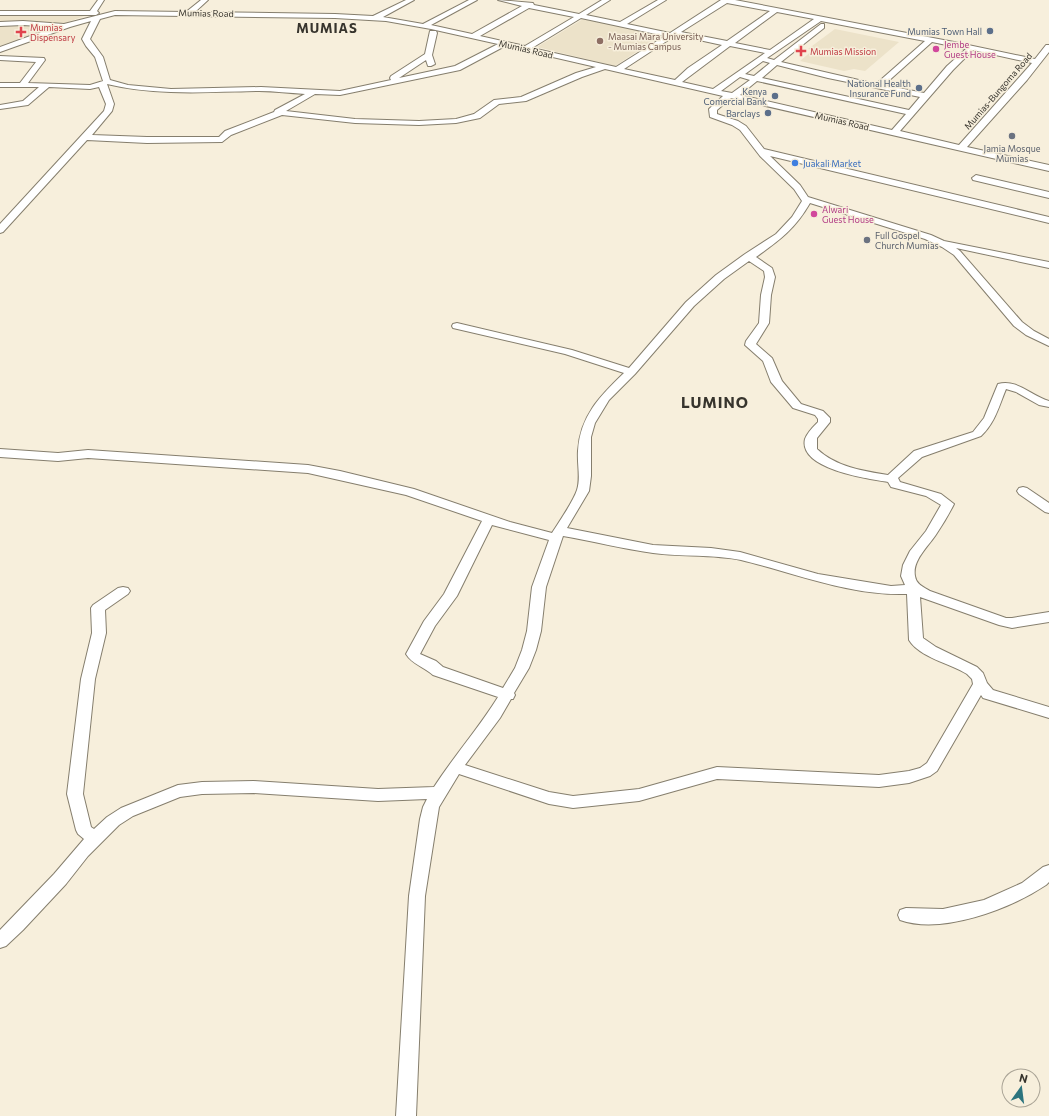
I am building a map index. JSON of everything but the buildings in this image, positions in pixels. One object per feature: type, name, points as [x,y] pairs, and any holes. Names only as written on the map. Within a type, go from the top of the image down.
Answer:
[{"type":"street","points":[[0,230],[86,137],[102,119],[109,108],[110,104],[98,55],[89,47],[86,39],[101,0]]},
{"type":"street","points":[[188,13],[205,0]]},
{"type":"street","points":[[375,18],[411,0]]},
{"type":"street","points":[[429,29],[474,0]]},
{"type":"street","points":[[500,0],[772,52]]},
{"type":"street","points":[[474,37],[539,0]]},
{"type":"street","points":[[525,49],[608,0]]},
{"type":"street","points":[[622,24],[663,0]]},
{"type":"street","points":[[617,70],[725,0],[766,8],[775,6],[829,20],[1038,62]]},
{"type":"street","points":[[676,83],[775,6]]},
{"type":"street","points":[[0,13],[94,15]]},
{"type":"street","name":"Mumias Road","points":[[0,50],[94,15],[113,13],[188,13],[375,18],[400,21],[429,29],[474,37],[1049,168]]},
{"type":"street","points":[[715,91],[820,18]]},
{"type":"street","points":[[829,20],[776,63],[713,109],[712,114],[741,126],[761,151],[807,199],[940,242],[1049,265]]},
{"type":"street","points":[[0,24],[22,23],[67,25]]},
{"type":"street","points":[[429,29],[495,48]]},
{"type":"street","points":[[428,74],[432,69],[428,55],[429,29]]},
{"type":"street","points":[[878,86],[930,40]]},
{"type":"street","points":[[0,85],[90,87],[104,83],[171,92],[262,89],[340,93],[456,68],[504,44]]},
{"type":"street","name":"Mumias-Bungoma Road","points":[[961,148],[1038,62],[1049,46]]},
{"type":"street","points":[[894,133],[950,68],[971,48]]},
{"type":"street","points":[[388,83],[428,55]]},
{"type":"street","points":[[0,58],[41,60],[22,85]]},
{"type":"street","points":[[762,59],[925,96]]},
{"type":"street","points":[[86,137],[147,140],[214,140],[222,139],[228,133],[280,113],[355,120],[418,123],[456,121],[477,116],[497,102],[523,99],[579,75],[604,67]]},
{"type":"street","points":[[739,75],[912,113]]},
{"type":"street","points":[[0,107],[25,103],[47,85]]},
{"type":"street","points":[[280,113],[278,112],[281,109],[313,92]]},
{"type":"street","points":[[761,151],[1049,220]]},
{"type":"street","points":[[976,178],[1049,195]]},
{"type":"street","points":[[406,1116],[417,896],[428,819],[431,808],[455,767],[508,695],[522,668],[534,631],[539,587],[558,535],[583,491],[585,476],[584,446],[590,424],[605,398],[631,372],[690,304],[720,277],[748,256],[779,236],[796,219],[806,204],[807,199]]},
{"type":"street","points":[[940,242],[957,253],[1018,324],[1030,333],[1049,343]]},
{"type":"street","points":[[455,767],[549,798],[573,802],[639,795],[661,790],[718,772],[879,781],[908,777],[925,772],[932,767],[980,684],[980,678],[975,673],[958,662],[928,651],[917,642],[915,632],[913,588],[908,576],[912,557],[936,526],[948,504],[930,494],[906,489],[895,484],[892,479],[857,473],[833,465],[820,458],[811,450],[810,438],[824,422],[824,418],[819,413],[797,406],[777,382],[768,360],[750,345],[750,341],[764,323],[766,295],[770,277],[769,270],[766,267],[748,256]]},
{"type":"street","points":[[457,326],[562,350],[598,360],[631,372]]},
{"type":"street","points":[[892,479],[898,470],[918,454],[977,434],[982,430],[989,420],[1002,386],[1007,385],[1015,388],[1038,402],[1049,404]]},
{"type":"street","points":[[0,453],[58,457],[88,454],[308,469],[369,481],[410,492],[489,519],[558,535],[653,549],[711,552],[740,556],[818,578],[891,590],[913,588],[925,594],[1004,622],[1012,623],[1049,617]]},
{"type":"street","points":[[1023,491],[1049,509]]},
{"type":"street","points":[[489,519],[450,596],[429,624],[413,654],[416,658],[432,665],[438,671],[508,695]]},
{"type":"street","points":[[94,838],[84,830],[75,794],[88,679],[99,633],[98,608],[123,591]]},
{"type":"street","points":[[980,684],[988,694],[1049,713]]},
{"type":"street","points":[[0,941],[60,879],[94,838],[114,821],[127,812],[178,791],[202,788],[254,787],[378,795],[439,793]]},
{"type":"street","points":[[906,915],[944,916],[970,911],[1000,902],[1026,890],[1049,872]]},
{"type":"shaded area","name":"Mumias Dispensary","points":[[87,15],[0,47],[0,16]]},
{"type":"shaded area","name":"Maasai Mara University - Mumias Campus","points":[[583,19],[662,35],[615,66],[537,47]]},
{"type":"shaded area","points":[[835,29],[899,42],[865,71],[854,69],[844,71],[800,61],[813,50],[808,49]]},
{"type":"place","name":"Mumias Town Hall","points":[[990,31]]},
{"type":"place","name":"Mumias Dispensary","points":[[21,32]]},
{"type":"place","name":"Maasai Mara University - Mumias Campus","points":[[600,41]]},
{"type":"place","name":"Jembe Guest House","points":[[936,49]]},
{"type":"place","name":"Mumias Mission","points":[[801,51]]},
{"type":"place","name":"National Health Insurance Fund","points":[[919,88]]},
{"type":"place","name":"Kenya Comercial Bank","points":[[775,96]]},
{"type":"place","name":"Barclays","points":[[768,113]]},
{"type":"place","name":"Jamia Mosque Mumias","points":[[1012,136]]},
{"type":"place","name":"Juakali Market","points":[[795,163]]},
{"type":"place","name":"Alwari Guest House","points":[[814,214]]},
{"type":"place","name":"Full Gospel Church Mumias","points":[[867,240]]},
{"type":"district","name":"MUMIAS","points":[[327,28]]},
{"type":"district","name":"LUMINO","points":[[715,402]]}]
